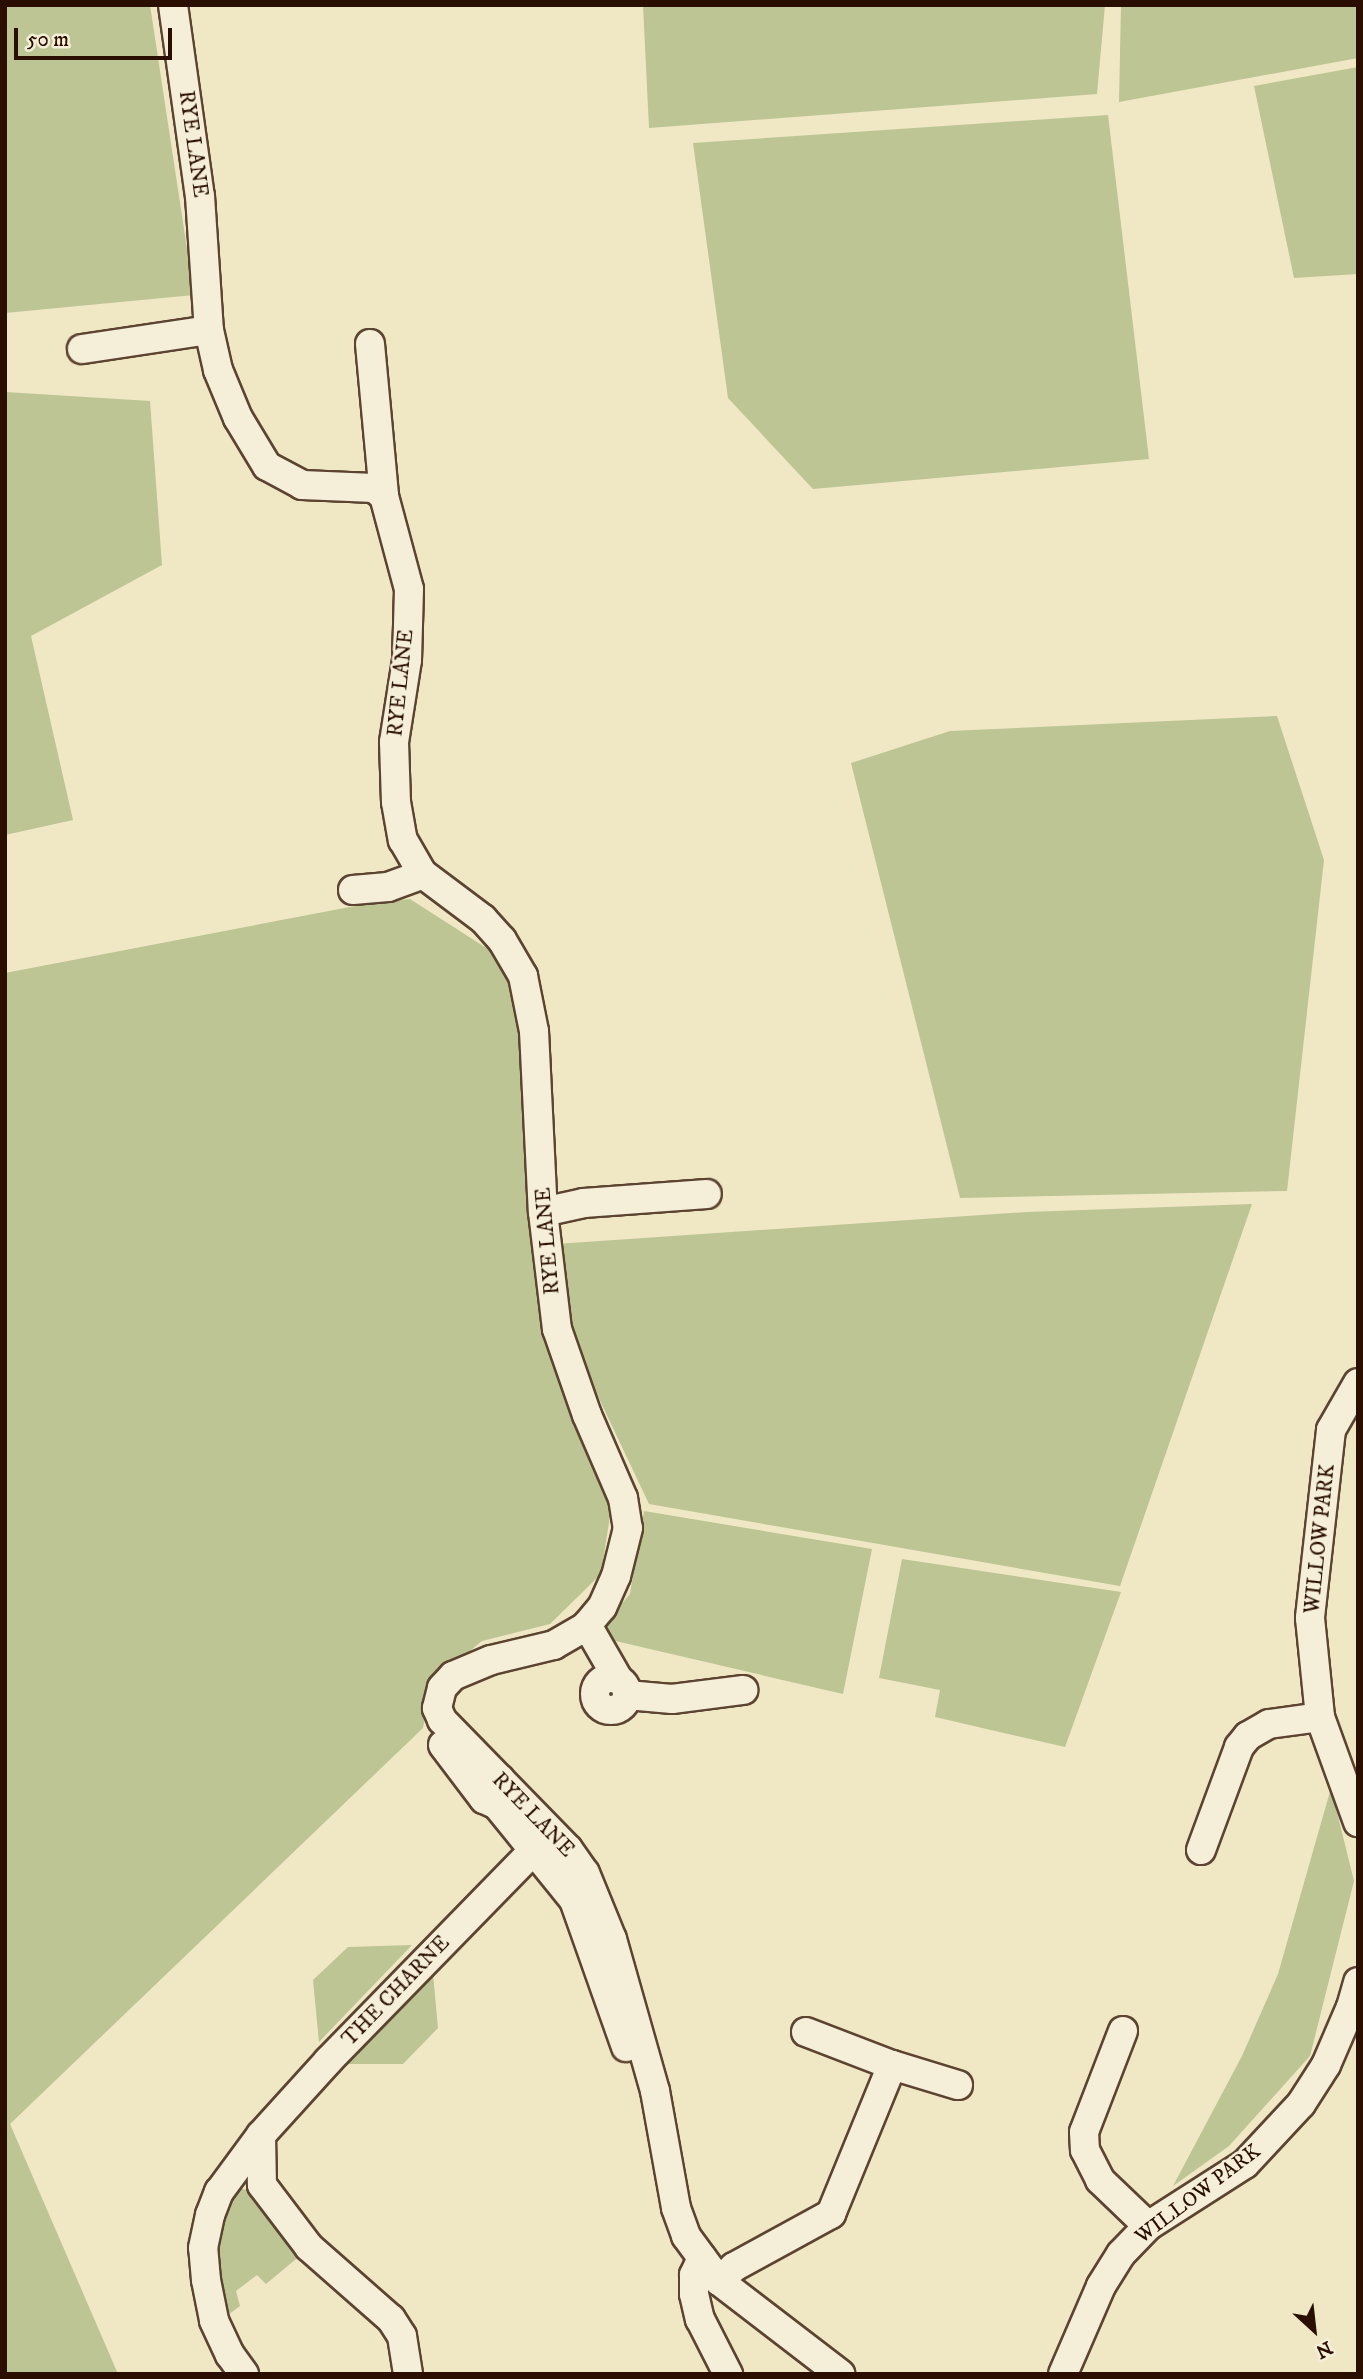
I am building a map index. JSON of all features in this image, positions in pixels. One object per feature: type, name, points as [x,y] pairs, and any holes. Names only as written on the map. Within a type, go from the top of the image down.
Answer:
[{"type":"street","name":"RYE LANE","points":[[173,5],[200,196],[209,330],[218,370],[238,418],[267,466],[302,485],[374,488],[384,496],[409,589],[407,660],[394,742],[396,802],[403,839],[423,874],[482,919],[502,940],[523,975],[534,1031],[543,1212],[557,1329],[587,1415],[623,1498],[628,1528],[616,1576],[602,1607],[587,1625],[554,1645],[478,1664],[453,1676],[442,1688],[437,1708],[442,1720],[498,1792],[568,1849],[585,1873],[612,1939],[648,2063],[676,2208],[685,2236],[719,2281],[841,2374]]},
{"type":"street","points":[[82,349],[209,330]]},
{"type":"street","points":[[370,344],[384,496]]},
{"type":"street","points":[[353,890],[388,887],[423,874]]},
{"type":"street","points":[[543,1212],[584,1203],[707,1194]]},
{"type":"street","name":"WILLOW PARK","points":[[1358,1383],[1331,1430],[1310,1618],[1320,1717],[1358,1822]]},
{"type":"street","points":[[587,1625],[622,1687],[672,1699],[744,1690]]},
{"type":"street","points":[[1201,1850],[1239,1747],[1248,1736],[1269,1724],[1320,1717]]},
{"type":"street","points":[[443,1745],[484,1799],[498,1792],[534,1850],[574,1900],[628,2053],[648,2063]]},
{"type":"street","name":"THE CHARNE","points":[[244,2374],[230,2355],[214,2320],[203,2248],[210,2215],[219,2192],[261,2136],[328,2061],[534,1850]]},
{"type":"street","name":"WILLOW PARK","points":[[1063,2374],[1101,2286],[1121,2254],[1148,2226],[1245,2164],[1294,2112],[1326,2065],[1351,2007],[1358,1982]]},
{"type":"street","points":[[1123,2031],[1084,2132],[1086,2150],[1100,2180],[1148,2226]]},
{"type":"street","points":[[806,2032],[891,2066],[958,2085]]},
{"type":"street","points":[[719,2281],[734,2267],[831,2214],[891,2066]]},
{"type":"street","points":[[261,2136],[262,2185],[309,2247],[391,2319],[402,2336],[408,2374]]},
{"type":"street","points":[[702,2258],[694,2274],[694,2294],[701,2319],[728,2374]]},
{"type":"green space","points":[[5,5],[150,5],[194,295],[5,313]]},
{"type":"green space","points":[[643,5],[1105,5],[1097,94],[649,128]]},
{"type":"green space","points":[[1121,5],[1358,5],[1358,58],[1119,102]]},
{"type":"green space","points":[[1358,67],[1358,274],[1294,278],[1254,86]]},
{"type":"green space","points":[[1108,115],[1149,459],[813,489],[728,398],[693,143]]},
{"type":"green space","points":[[5,392],[150,401],[162,565],[31,636],[73,820],[5,835]]},
{"type":"green space","points":[[1277,716],[1324,860],[1287,1191],[960,1198],[851,763],[950,731]]},
{"type":"green space","points":[[410,899],[505,960],[525,1057],[543,1337],[612,1503],[601,1574],[550,1624],[482,1641],[431,1683],[423,1728],[10,2124],[118,2374],[5,2374],[5,973],[376,902]]},
{"type":"green space","points":[[1252,1204],[1120,1586],[649,1504],[567,1331],[556,1244],[1027,1212]]},
{"type":"green space","points":[[644,1511],[872,1549],[843,1694],[594,1636],[630,1594]]},
{"type":"green space","points":[[902,1559],[1121,1592],[1065,1747],[935,1717],[940,1690],[879,1678]]},
{"type":"green space","points":[[1331,1788],[1354,1881],[1310,2056],[1229,2146],[1173,2186],[1242,2056],[1278,1974]]},
{"type":"green space","points":[[412,1945],[319,2042],[313,1980],[348,1947]]},
{"type":"green space","points":[[433,1974],[438,2028],[403,2064],[344,2064]]},
{"type":"green space","points":[[242,2189],[252,2190],[302,2254],[266,2284],[257,2275],[236,2291],[240,2306],[224,2318],[216,2246],[219,2224],[234,2193]]}]
